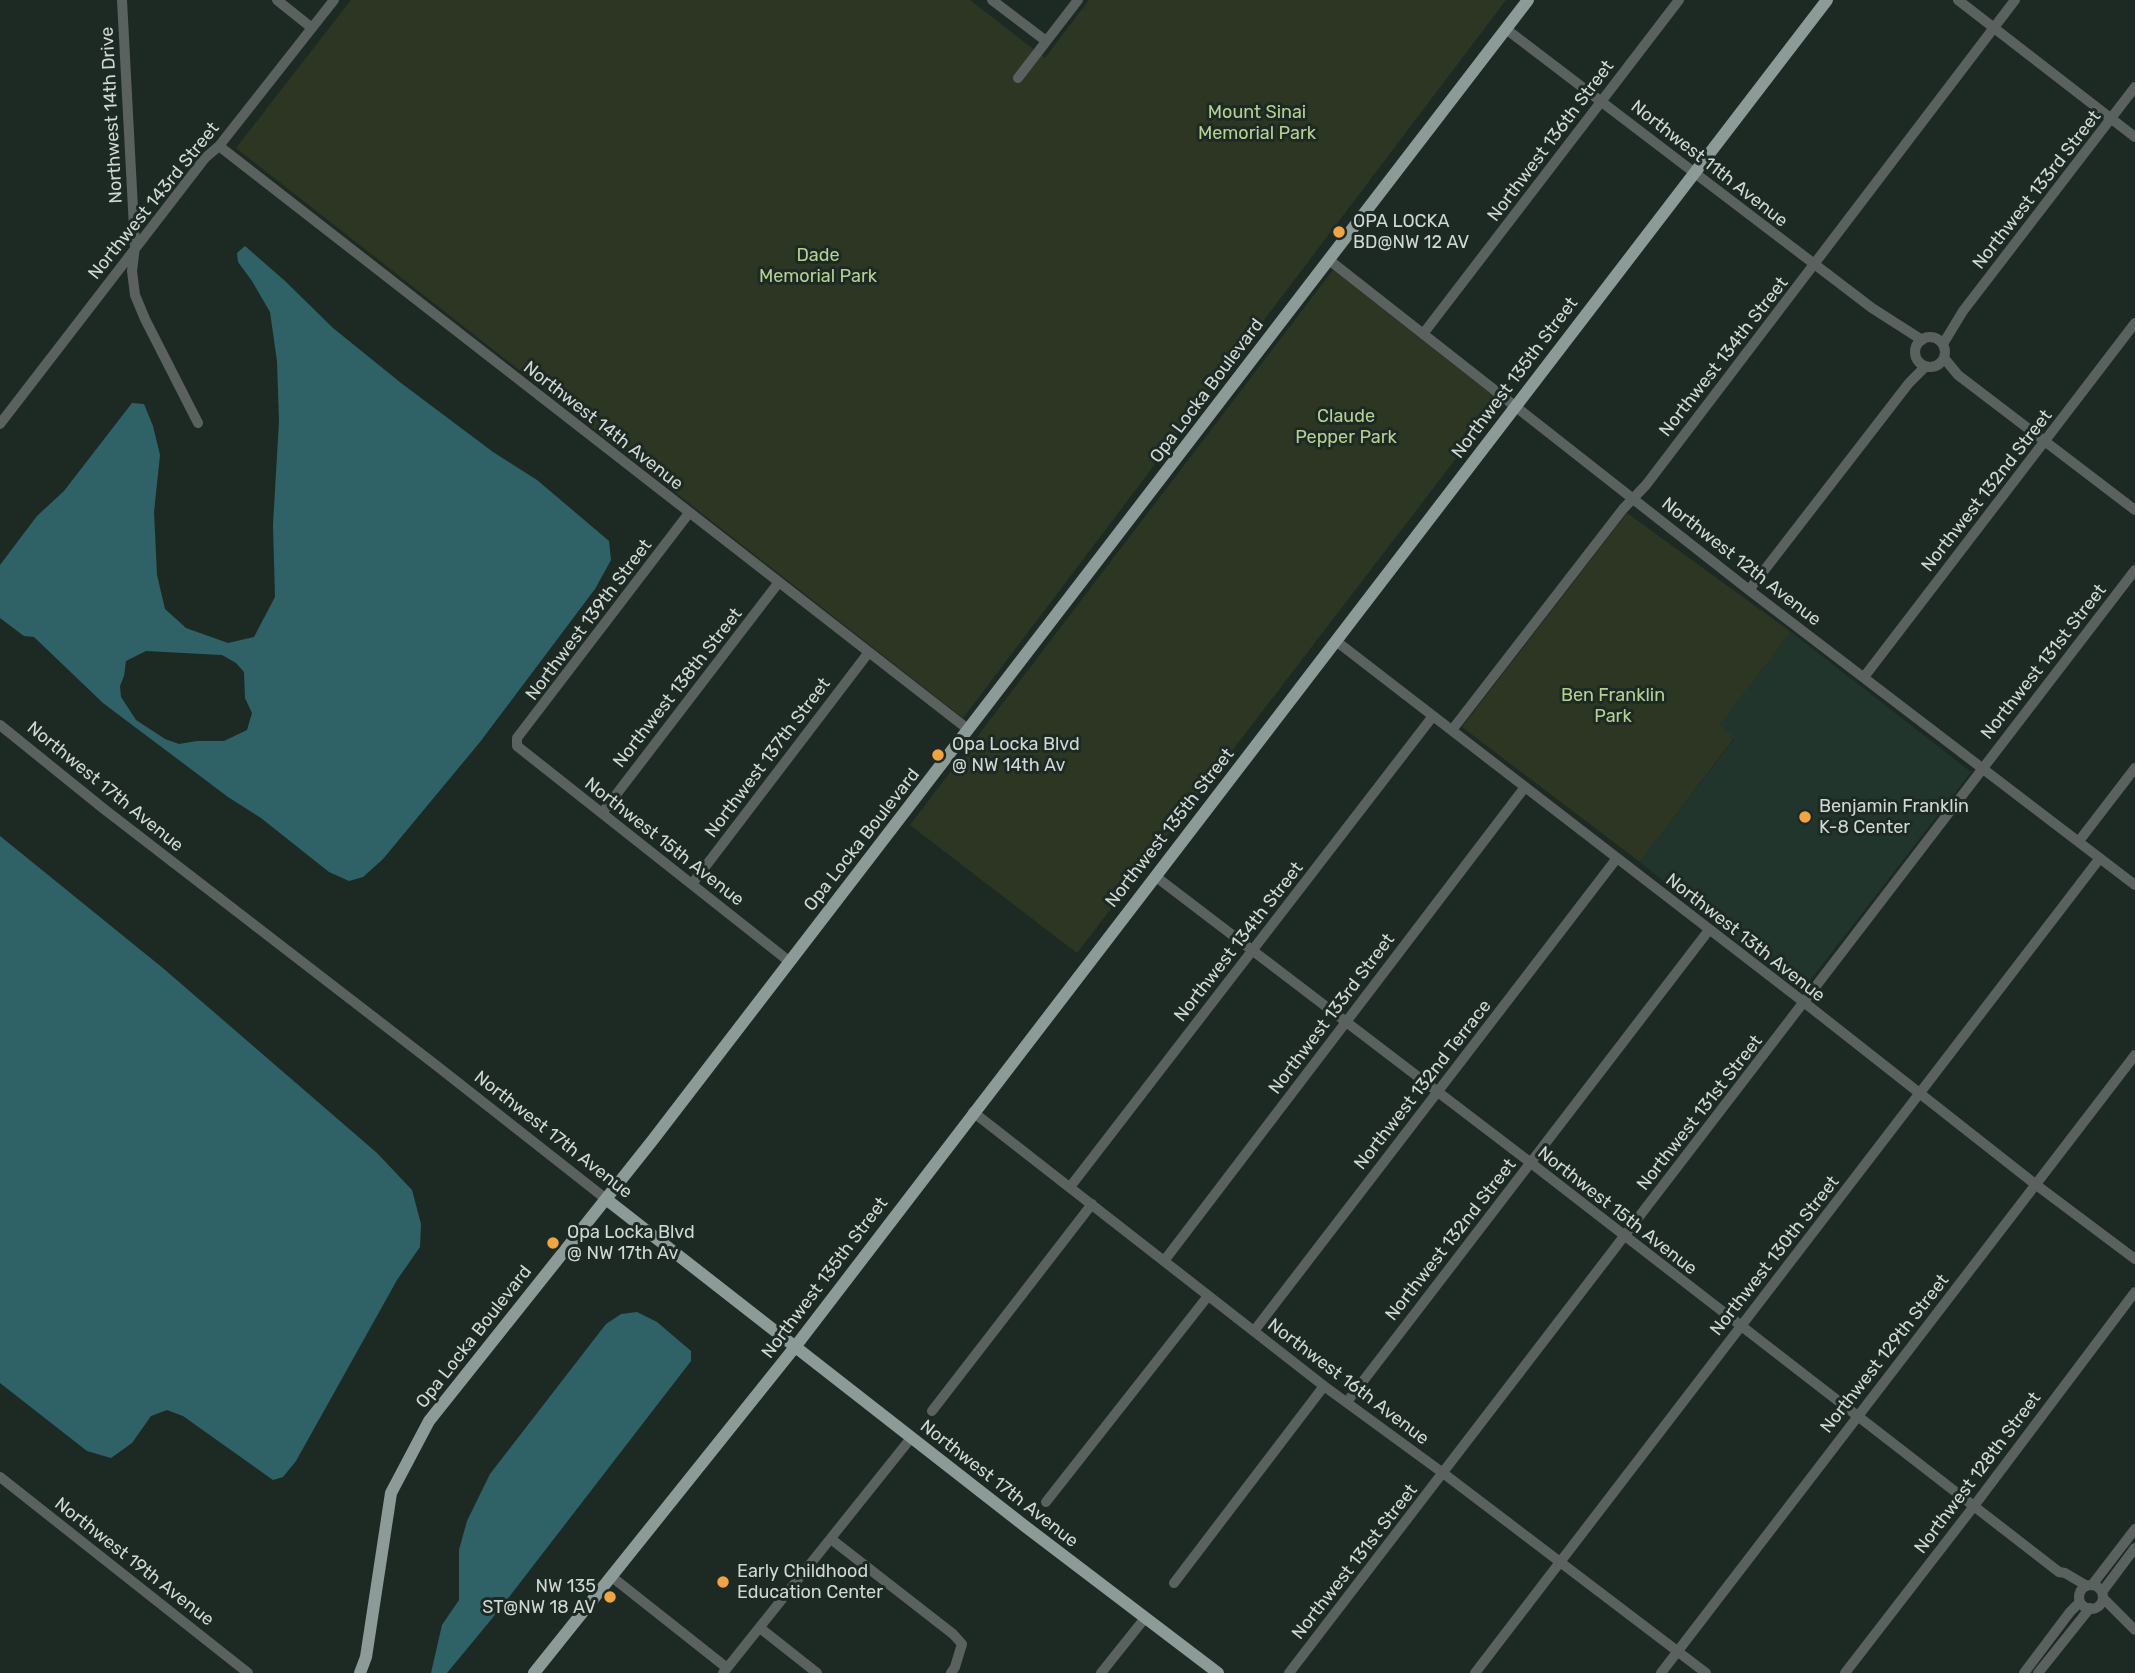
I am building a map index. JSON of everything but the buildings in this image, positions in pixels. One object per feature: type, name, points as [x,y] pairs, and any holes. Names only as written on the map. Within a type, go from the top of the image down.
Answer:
[{"type":"main road","name":"Opa Locka Boulevard","points":[[360,1673],[366,1657],[391,1493],[429,1421],[790,962],[1528,0]]},
{"type":"main road","name":"Northwest 135th Street","points":[[534,1673],[795,1347],[1827,0]]},
{"type":"main road","name":"Northwest 17th Avenue","points":[[606,1199],[911,1438],[1218,1673]]},
{"type":"street","name":"Northwest 14th Drive","points":[[122,0],[135,247],[132,271],[135,295],[198,423]]},
{"type":"street","points":[[277,0],[313,28]]},
{"type":"street","name":"Northwest 143rd Street","points":[[0,424],[205,158],[219,146],[334,0]]},
{"type":"street","points":[[992,0],[1046,41]]},
{"type":"street","points":[[1018,78],[1078,0]]},
{"type":"street","name":"Northwest 136th Street","points":[[1423,334],[1679,0]]},
{"type":"street","points":[[1958,0],[2135,137]]},
{"type":"street","name":"Northwest 134th Street","points":[[1452,730],[1633,498],[1646,485],[2015,0]]},
{"type":"street","name":"Northwest 11th Avenue","points":[[1506,29],[1919,344]]},
{"type":"street","name":"Northwest 133rd Street","points":[[1940,341],[1953,318],[1963,311],[2135,87]]},
{"type":"street","name":"Northwest 14th Avenue","points":[[219,146],[969,730]]},
{"type":"street","name":"Northwest 12th Avenue","points":[[1329,260],[1749,590],[2135,885]]},
{"type":"street","name":"Northwest 132nd Street","points":[[1864,677],[2135,323]]},
{"type":"street","points":[[1921,364],[1916,358],[1919,344],[1929,337],[1940,341],[1945,349],[1941,362]]},
{"type":"street","points":[[1749,590],[1921,364],[1941,362],[2135,510]]},
{"type":"street","name":"Northwest 139th Street","points":[[517,746],[517,738],[689,513]]},
{"type":"street","name":"Northwest 131st Street","points":[[1289,1673],[2135,570]]},
{"type":"street","name":"Northwest 138th Street","points":[[602,813],[779,582]]},
{"type":"street","name":"Northwest 13th Avenue","points":[[1335,641],[2135,1259]]},
{"type":"street","name":"Northwest 137th Street","points":[[692,884],[869,652]]},
{"type":"street","name":"Northwest 134th Street","points":[[1070,1187],[1433,716]]},
{"type":"street","name":"Northwest 17th Avenue","points":[[0,725],[279,946],[606,1199]]},
{"type":"street","name":"Northwest 15th Avenue","points":[[517,746],[790,962]]},
{"type":"street","points":[[2079,842],[2135,768]]},
{"type":"street","name":"Northwest 133rd Street","points":[[1164,1261],[1525,787]]},
{"type":"street","name":"Northwest 132nd Terrace","points":[[1254,1331],[1617,858]]},
{"type":"street","name":"Northwest 130th Street","points":[[1475,1673],[2100,858]]},
{"type":"street","name":"Northwest 15th Avenue","points":[[1155,876],[2059,1572],[2089,1586]]},
{"type":"street","name":"Northwest 132nd Street","points":[[1347,1402],[1709,930]]},
{"type":"street","name":"Northwest 129th Street","points":[[1661,1673],[2135,1055]]},
{"type":"street","name":"Northwest 16th Avenue","points":[[974,1112],[1324,1386],[1561,1561],[1706,1673]]},
{"type":"street","points":[[932,1411],[1092,1204]]},
{"type":"street","name":"Northwest 128th Street","points":[[1845,1673],[2135,1292]]},
{"type":"street","points":[[1046,1502],[1208,1296]]},
{"type":"street","points":[[1174,1583],[1324,1386]]},
{"type":"street","points":[[612,1577],[725,1671],[911,1438]]},
{"type":"street","name":"Northwest 19th Avenue","points":[[0,1476],[248,1673]]},
{"type":"street","points":[[2024,1673],[2080,1599],[2083,1589],[2089,1586],[2135,1529]]},
{"type":"street","points":[[831,1539],[953,1634],[962,1644],[951,1673]]},
{"type":"street","points":[[2038,1673],[2093,1608],[2100,1604],[2102,1595],[2135,1548]]},
{"type":"street","name":"Northwest 15th Avenue","points":[[2059,1572],[2061,1578],[2080,1599]]},
{"type":"street","points":[[2089,1586],[2099,1588],[2102,1595],[2131,1627]]},
{"type":"street","points":[[2080,1599],[2131,1627]]},
{"type":"street","points":[[1101,1673],[1145,1618]]},
{"type":"street","points":[[760,1628],[817,1673]]},
{"type":"shaded area","name":"Benjamin Franklin K-8 Center","points":[[1791,632],[1971,772],[1801,992],[1640,862],[1735,738],[1718,726]]},
{"type":"green space","name":"Dade Memorial Park","points":[[351,0],[970,0],[1045,58],[1089,0],[1506,0],[963,718],[236,148]]},
{"type":"green space","name":"Claude Pepper Park","points":[[1333,270],[1500,401],[1077,953],[910,825]]},
{"type":"green space","name":"Ben Franklin Park","points":[[1627,513],[1791,632],[1719,725],[1735,737],[1640,862],[1462,727]]},
{"type":"water","points":[[245,246],[333,328],[493,452],[537,480],[609,541],[611,560],[595,589],[480,742],[383,859],[363,877],[349,881],[329,872],[261,818],[228,797],[103,703],[34,637],[24,636],[0,618],[0,565],[37,516],[64,491],[132,403],[144,404],[160,455],[154,512],[157,575],[165,609],[186,628],[228,643],[254,637],[275,597],[273,525],[279,421],[277,361],[270,312],[238,262],[237,253]],"holes":[[[146,651],[222,655],[236,663],[244,672],[245,698],[252,713],[247,730],[224,741],[179,744],[165,739],[136,720],[121,697],[120,686],[126,661]]]},
{"type":"water","points":[[0,836],[164,969],[377,1153],[412,1190],[421,1224],[420,1247],[397,1280],[296,1461],[283,1477],[273,1480],[183,1416],[167,1410],[151,1416],[132,1443],[111,1458],[87,1451],[0,1383]]},
{"type":"water","points":[[637,1312],[657,1322],[691,1351],[691,1361],[499,1610],[447,1673],[431,1673],[442,1625],[459,1600],[459,1550],[467,1521],[490,1474],[606,1324],[621,1314]]},
{"type":"place","name":"OPA LOCKA BD@NW 12 AV","points":[[1339,232]]},
{"type":"place","name":"Opa Locka Blvd @ NW 14th Av","points":[[938,755]]},
{"type":"place","name":"Benjamin Franklin K-8 Center","points":[[1805,817]]},
{"type":"place","name":"Opa Locka Blvd @ NW 17th Av","points":[[553,1243]]},
{"type":"place","name":"Early Childhood Education Center","points":[[723,1582]]},
{"type":"place","name":"NW 135 ST@NW 18 AV","points":[[610,1597]]},
{"type":"park label","name":"Mount Sinai Memorial Park","points":[[1257,123]]}]
